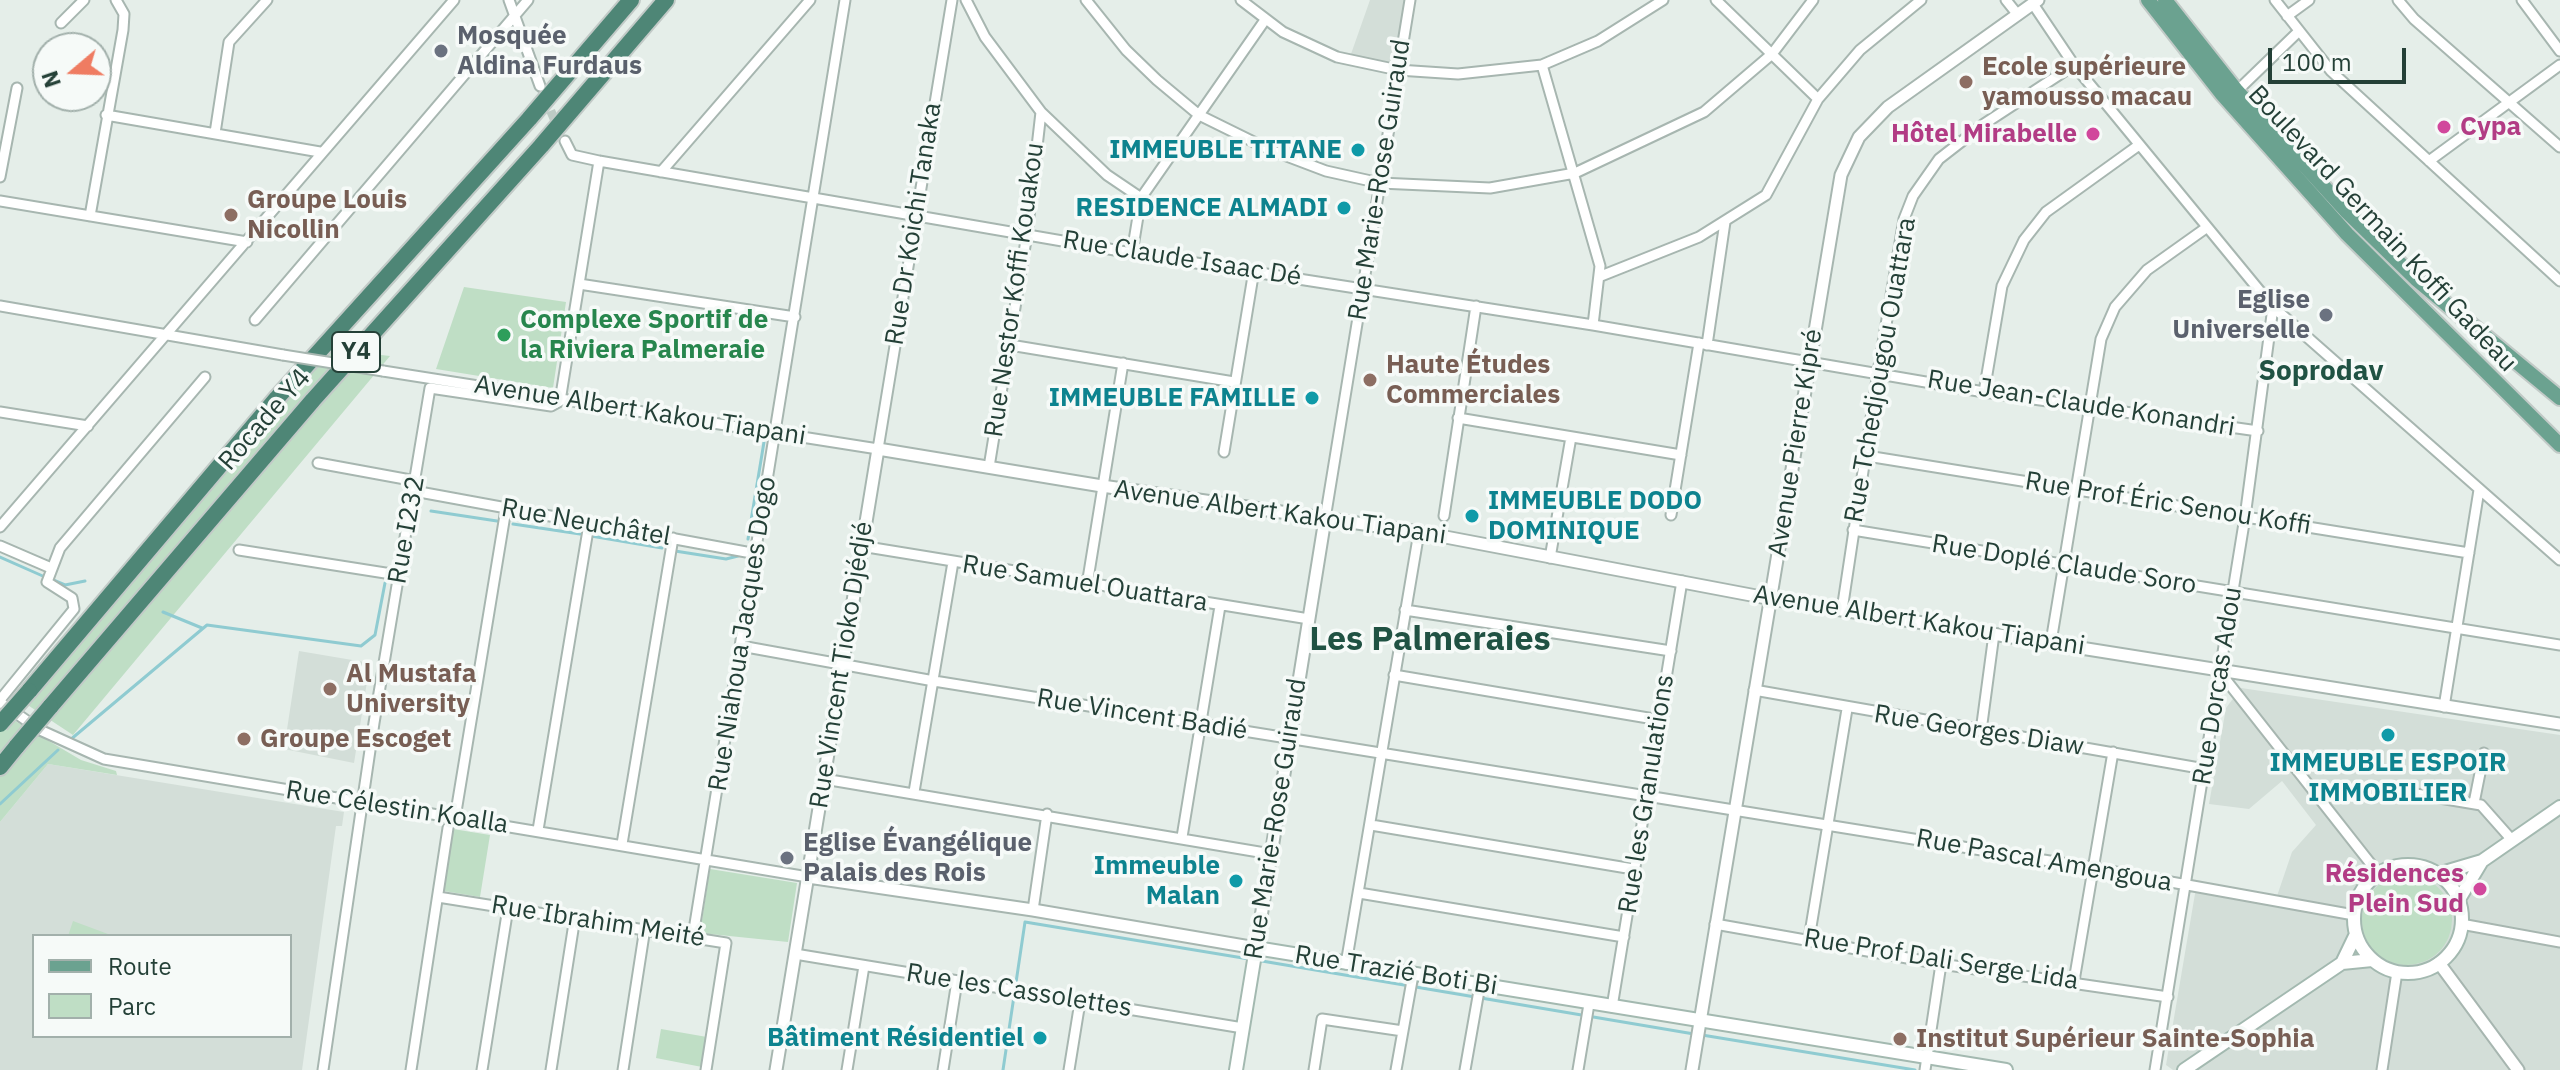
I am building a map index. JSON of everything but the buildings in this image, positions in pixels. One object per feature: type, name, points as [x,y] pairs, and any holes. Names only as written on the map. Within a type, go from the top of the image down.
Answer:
[{"type":"highway","name":"Rocade Y4","points":[[0,724],[277,398],[529,119],[631,0]]},
{"type":"highway","name":"Rocade Y4","points":[[0,767],[313,400],[541,146],[666,0]]},
{"type":"main road","name":"Boulevard Germain Koffi Gadeau","points":[[2148,0],[2240,116],[2347,234],[2560,445]]},
{"type":"main road","name":"Boulevard Germain Koffi Gadeau","points":[[2165,0],[2237,91],[2311,174],[2416,279],[2560,398]]},
{"type":"main road","points":[[2372,960],[2356,934],[2354,915],[2357,900],[2378,873],[2408,865],[2438,874],[2482,861],[2560,807]]},
{"type":"main road","points":[[2458,901],[2482,861]]},
{"type":"main road","points":[[2187,1069],[2342,963],[2372,960],[2397,972],[2416,973],[2439,963],[2455,945],[2461,924],[2458,901],[2438,874]]},
{"type":"main road","points":[[2342,963],[2356,934]]},
{"type":"main road","name":"Rue Trazié Boti Bi","points":[[1256,948],[1700,1020],[1926,1064],[2006,1070]]},
{"type":"main road","name":"Rue Marie-Rose Guiraud","points":[[1236,1070],[1256,948]]},
{"type":"street","points":[[61,23],[84,0]]},
{"type":"street","points":[[90,216],[123,30],[124,14],[116,0]]},
{"type":"street","points":[[215,133],[229,42],[267,0]]},
{"type":"street","points":[[0,527],[454,0]]},
{"type":"street","points":[[509,0],[540,86]]},
{"type":"street","points":[[255,320],[528,0]]},
{"type":"street","points":[[661,172],[810,0]]},
{"type":"street","name":"Rue Niahoua Jacques Dogo","points":[[693,936],[845,0]]},
{"type":"street","name":"Rue Dr Koichi Tanaka","points":[[878,449],[952,0]]},
{"type":"street","points":[[966,0],[985,37],[1041,112],[1107,175],[1141,198]]},
{"type":"street","points":[[1086,0],[1126,50],[1199,115],[1296,161],[1380,183],[1490,188],[1575,173],[1704,112],[1772,54],[1813,0]]},
{"type":"street","points":[[1241,0],[1265,20],[1337,57],[1398,70],[1458,74],[1542,65],[1598,41],[1663,0]]},
{"type":"street","name":"Rue Marie-Rose Guiraud","points":[[1256,948],[1410,0]]},
{"type":"street","points":[[1716,0],[1818,99]]},
{"type":"street","points":[[1601,276],[1679,246],[1725,222],[1772,188],[1787,152],[1818,99],[1860,50],[1921,0]]},
{"type":"street","points":[[2006,0],[2018,15]]},
{"type":"street","points":[[2275,0],[2331,71],[2560,281]]},
{"type":"street","points":[[2287,16],[2309,0]]},
{"type":"street","points":[[2398,0],[2414,19],[2560,147]]},
{"type":"street","points":[[2522,0],[2560,51]]},
{"type":"street","points":[[2035,2],[2074,65],[2273,307],[2560,560]]},
{"type":"street","name":"Avenue Pierre Kipré","points":[[1692,1070],[1754,690],[1772,599],[1834,197],[1859,137],[1888,107],[2035,2]]},
{"type":"street","points":[[1132,253],[1141,198],[1265,20]]},
{"type":"street","points":[[2237,91],[2298,32]]},
{"type":"street","points":[[1542,65],[1575,173],[1601,276],[1593,325]]},
{"type":"street","name":"Rue Tchedjougou Ouattara","points":[[1842,610],[1904,219],[1926,175],[1939,159],[2074,65]]},
{"type":"street","points":[[2429,161],[2560,65]]},
{"type":"street","points":[[0,177],[17,88]]},
{"type":"street","name":"Rue Nestor Koffi Kouakou","points":[[989,467],[1027,234],[1041,112]]},
{"type":"street","points":[[106,115],[320,152]]},
{"type":"street","name":"Rue Claude Isaac Dé","points":[[565,141],[572,155],[661,172],[1132,253],[1254,270],[1809,361]]},
{"type":"street","points":[[1984,392],[2002,286],[2024,240],[2046,212],[2139,145]]},
{"type":"street","points":[[560,401],[599,161]]},
{"type":"street","points":[[0,201],[247,242]]},
{"type":"street","points":[[1671,515],[1725,222]]},
{"type":"street","points":[[2051,642],[2101,339],[2115,307],[2147,270],[2206,228]]},
{"type":"street","points":[[1224,452],[1254,270]]},
{"type":"street","points":[[579,284],[795,317]]},
{"type":"street","name":"Avenue Albert Kakou Tiapani","points":[[0,306],[560,401],[1419,532],[1772,599],[2560,724]]},
{"type":"street","points":[[1444,516],[1476,306]]},
{"type":"street","name":"Rue Dorcas Adou","points":[[2156,1068],[2245,517],[2273,307]]},
{"type":"street","points":[[1010,345],[1234,382]]},
{"type":"street","name":"Rue Jean-Claude Konandri","points":[[1809,361],[1984,392],[2258,431]]},
{"type":"street","points":[[1087,585],[1123,363]]},
{"type":"street","points":[[0,701],[74,609],[72,598],[47,582],[51,568],[82,518],[205,377]]},
{"type":"street","name":"Rue I232","points":[[323,1070],[398,575],[430,388],[551,406],[560,401]]},
{"type":"street","points":[[0,412],[88,426]]},
{"type":"street","points":[[1458,418],[1681,455]]},
{"type":"street","points":[[1550,558],[1571,437]]},
{"type":"street","name":"Rue Vincent Tioko Djédjé","points":[[776,1070],[878,449]]},
{"type":"street","name":"Rue Prof Éric Senou Koffi","points":[[1867,456],[2469,553]]},
{"type":"street","name":"Rue Neuchâtel","points":[[318,463],[506,509],[757,554]]},
{"type":"street","points":[[2444,707],[2479,490]]},
{"type":"street","points":[[455,818],[506,509]]},
{"type":"street","points":[[538,830],[589,524]]},
{"type":"street","name":"Rue Doplé Claude Soro","points":[[1853,530],[2560,645]]},
{"type":"street","points":[[1346,964],[1419,532]]},
{"type":"street","points":[[622,844],[673,538]]},
{"type":"street","points":[[0,546],[51,568]]},
{"type":"street","name":"Rue Samuel Ouattara","points":[[861,546],[1309,619]]},
{"type":"street","points":[[239,550],[398,575]]},
{"type":"street","points":[[914,792],[953,562]]},
{"type":"street","name":"Rue les Granulations","points":[[1612,1007],[1682,581]]},
{"type":"street","points":[[1182,837],[1220,606]]},
{"type":"street","points":[[1405,610],[1671,651]]},
{"type":"street","points":[[1981,731],[1994,634]]},
{"type":"street","name":"Rue Vincent Badié","points":[[741,646],[934,681],[1734,810]]},
{"type":"street","points":[[2219,671],[2378,873]]},
{"type":"street","points":[[1394,675],[1660,720]]},
{"type":"street","name":"Rue Georges Diaw","points":[[1754,690],[1847,709],[2205,769]]},
{"type":"street","name":"Rue Célestin Koalla","points":[[0,701],[40,730],[104,759],[808,877]]},
{"type":"street","points":[[1809,939],[1847,709]]},
{"type":"street","points":[[2074,981],[2113,752]]},
{"type":"street","points":[[2474,803],[2484,753]]},
{"type":"street","points":[[824,779],[1271,854]]},
{"type":"street","points":[[2410,793],[2474,803],[2487,810],[2512,840]]},
{"type":"street","name":"Rue Pascal Amengoua","points":[[1734,810],[2093,868],[2354,915]]},
{"type":"street","points":[[1033,910],[1047,814]]},
{"type":"street","points":[[1371,825],[1633,869]]},
{"type":"street","points":[[411,1070],[448,828]]},
{"type":"street","name":"Rue Trazié Boti Bi","points":[[808,877],[1033,910],[1256,948]]},
{"type":"street","points":[[1359,893],[1624,937]]},
{"type":"street","name":"Rue Ibrahim Meité","points":[[438,897],[726,943],[706,1070]]},
{"type":"street","points":[[482,1070],[508,908]]},
{"type":"street","points":[[551,1070],[575,917]]},
{"type":"street","name":"Rue Prof Dali Serge Lida","points":[[1715,924],[1941,964],[2168,997]]},
{"type":"street","points":[[2461,924],[2560,942]]},
{"type":"street","points":[[623,1070],[645,928]]},
{"type":"street","name":"Rue les Cassolettes","points":[[795,954],[1243,1028]]},
{"type":"street","points":[[2439,963],[2518,1070]]},
{"type":"street","points":[[1926,1064],[1941,964]]},
{"type":"street","points":[[847,1070],[864,966]]},
{"type":"street","points":[[2382,1070],[2397,972]]},
{"type":"street","points":[[1396,1070],[1413,975]]},
{"type":"street","points":[[943,1070],[957,981]]},
{"type":"street","points":[[1465,1070],[1480,985]]},
{"type":"street","points":[[1069,1070],[1080,1002]]},
{"type":"street","points":[[1578,1070],[1589,1004]]},
{"type":"street","points":[[1314,1070],[1322,1019],[1403,1031]]},
{"type":"shaded area","points":[[1370,0],[1406,0],[1395,64],[1351,54]]},
{"type":"shaded area","name":"Al Mustafa University","points":[[299,651],[370,663],[354,763],[284,749]]},
{"type":"shaded area","points":[[2241,688],[2560,735],[2560,1070],[2173,1070],[2166,1065],[2197,882],[2277,896],[2292,852],[2316,825],[2282,781],[2249,809],[2209,804],[2226,708]]},
{"type":"shaded area","points":[[48,764],[344,812],[342,826],[336,826],[302,1070],[0,1070],[0,822]]},
{"type":"green space","name":"Complexe Sportif de la Riviera Palmeraie","points":[[464,287],[566,302],[553,388],[436,369]]},
{"type":"green space","points":[[313,347],[390,356],[73,735],[14,696]]},
{"type":"green space","points":[[0,712],[81,760],[116,771],[117,775],[48,764],[0,822]]},
{"type":"green space","points":[[453,829],[490,835],[480,897],[444,891]]},
{"type":"green space","points":[[710,869],[797,883],[788,942],[700,933]]},
{"type":"green space","points":[[2398,875],[2416,875],[2432,882],[2445,895],[2452,911],[2452,929],[2445,945],[2432,958],[2416,965],[2398,965],[2382,958],[2369,945],[2362,929],[2362,911],[2369,895],[2382,882]]},
{"type":"green space","points":[[73,921],[108,934],[69,934]]},
{"type":"green space","points":[[661,1029],[707,1037],[702,1067],[656,1058]]},
{"type":"waterway","points":[[748,539],[764,442]]},
{"type":"waterway","points":[[431,511],[497,521]]},
{"type":"waterway","points":[[513,524],[580,534]]},
{"type":"waterway","points":[[591,536],[662,548]]},
{"type":"waterway","points":[[675,551],[726,559],[738,556]]},
{"type":"waterway","points":[[0,557],[45,577]]},
{"type":"waterway","points":[[51,579],[65,585],[85,581]]},
{"type":"waterway","points":[[70,740],[207,625],[361,646],[375,635],[385,583]]},
{"type":"waterway","points":[[163,612],[202,628]]},
{"type":"waterway","points":[[0,804],[58,750]]},
{"type":"waterway","points":[[1003,1070],[1025,922],[1249,959]]},
{"type":"waterway","points":[[1256,960],[1694,1034]]},
{"type":"waterway","points":[[1702,1035],[1915,1070]]},
{"type":"tunnel","points":[[540,86],[558,128]]},
{"type":"place","name":"Mosquée Aldina Furdaus","points":[[441,51]]},
{"type":"place","name":"Ecole supérieure yamousso macau","points":[[1966,82]]},
{"type":"place","name":"Cypa","points":[[2444,127]]},
{"type":"place","name":"Hôtel Mirabelle","points":[[2093,134]]},
{"type":"place","name":"IMMEUBLE TITANE","points":[[1358,150]]},
{"type":"place","name":"RESIDENCE ALMADI","points":[[1344,208]]},
{"type":"place","name":"Groupe Louis Nicollin","points":[[231,215]]},
{"type":"place","name":"Eglise Universelle","points":[[2326,315]]},
{"type":"place","name":"Complexe Sportif de la Riviera Palmeraie","points":[[504,335]]},
{"type":"place","name":"Haute Études Commerciales","points":[[1370,380]]},
{"type":"place","name":"IMMEUBLE FAMILLE","points":[[1312,398]]},
{"type":"place","name":"IMMEUBLE DODO DOMINIQUE","points":[[1472,516]]},
{"type":"place","name":"Al Mustafa University","points":[[330,689]]},
{"type":"place","name":"IMMEUBLE ESPOIR IMMOBILIER","points":[[2388,735]]},
{"type":"place","name":"Groupe Escoget","points":[[244,739]]},
{"type":"place","name":"Eglise Évangélique Palais des Rois","points":[[787,858]]},
{"type":"place","name":"Immeuble Malan","points":[[1236,881]]},
{"type":"place","name":"Résidences Plein Sud","points":[[2480,889]]},
{"type":"place","name":"Bâtiment Résidentiel","points":[[1040,1038]]},
{"type":"place","name":"Institut Supérieur Sainte-Sophia","points":[[1900,1039]]},
{"type":"district","name":"Soprodav","points":[[2321,372]]},
{"type":"district","name":"Les Palmeraies","points":[[1430,640]]}]
